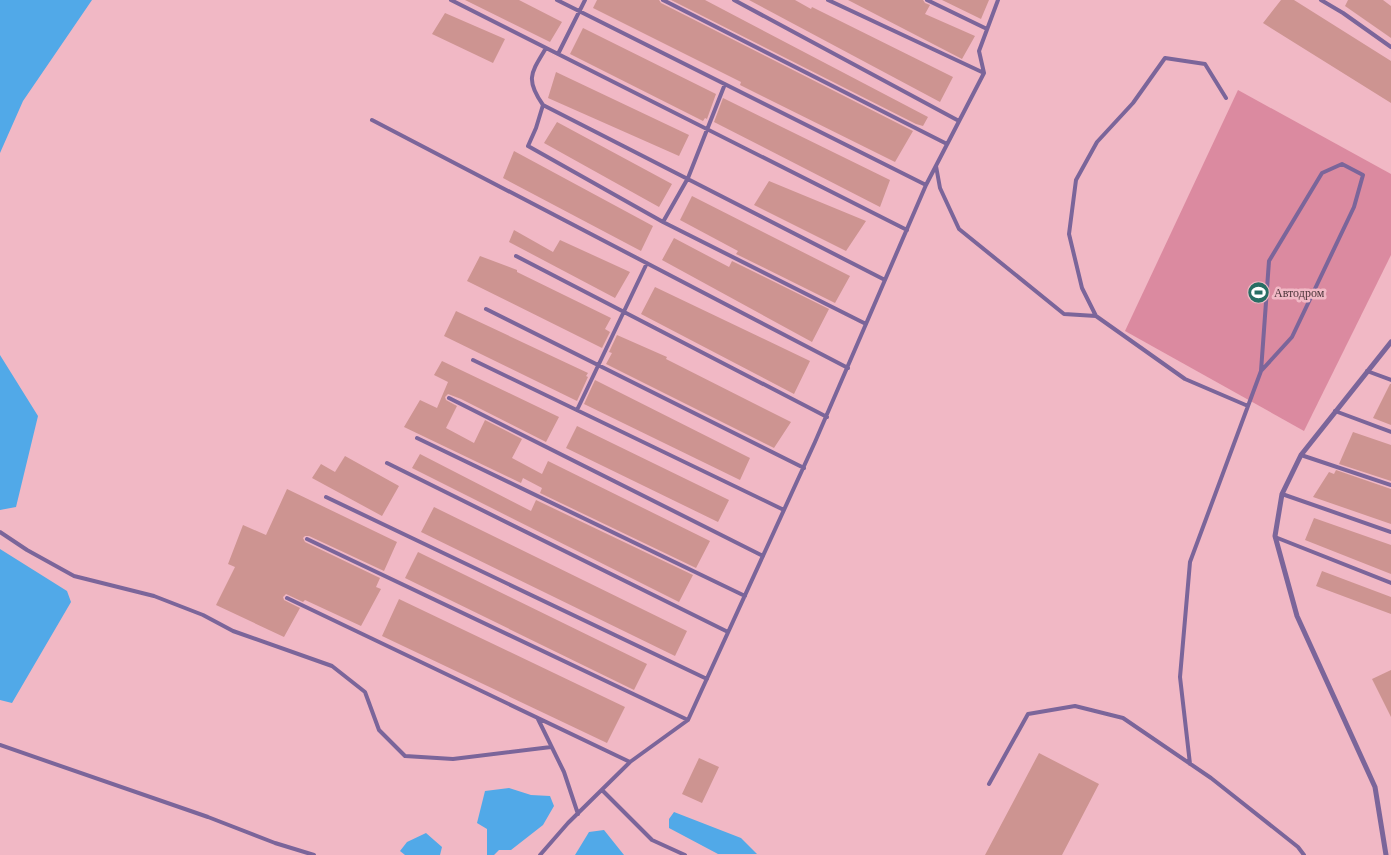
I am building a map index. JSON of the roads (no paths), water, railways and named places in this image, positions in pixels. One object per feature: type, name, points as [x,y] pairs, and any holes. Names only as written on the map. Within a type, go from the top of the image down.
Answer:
[{"type":"street","points":[[1386,855],[1375,788],[1297,616],[1275,536],[1282,494],[1301,455],[1391,342]]},
{"type":"lane","points":[[451,0],[907,230]]},
{"type":"lane","points":[[557,0],[926,185]]},
{"type":"lane","points":[[558,54],[585,0]]},
{"type":"lane","points":[[663,0],[947,144]]},
{"type":"lane","points":[[734,0],[959,121]]},
{"type":"lane","points":[[828,0],[984,73]]},
{"type":"lane","points":[[927,0],[987,29]]},
{"type":"lane","points":[[540,855],[630,762],[688,720],[827,417],[926,185],[984,73],[978,52],[998,0]]},
{"type":"lane","points":[[1321,0],[1344,13],[1391,46]]},
{"type":"lane","points":[[546,48],[532,70],[533,90],[543,105],[885,280]]},
{"type":"lane","points":[[1226,98],[1205,64],[1165,58],[1133,103],[1097,142],[1076,180],[1069,234],[1082,288],[1096,316],[1185,379],[1248,406]]},
{"type":"lane","points":[[663,222],[688,178],[725,84]]},
{"type":"lane","points":[[543,105],[528,146],[663,222],[866,324]]},
{"type":"lane","points":[[372,120],[848,368]]},
{"type":"lane","points":[[1190,764],[1180,677],[1190,562],[1261,372],[1269,261],[1322,173],[1342,164],[1363,176],[1354,207],[1292,337],[1261,372]]},
{"type":"lane","points":[[936,166],[940,188],[959,229],[1064,314],[1096,316]]},
{"type":"lane","points":[[516,256],[827,417]]},
{"type":"lane","points":[[577,410],[647,263]]},
{"type":"lane","points":[[486,309],[804,468]]},
{"type":"lane","points":[[473,360],[784,510]]},
{"type":"lane","points":[[1368,371],[1391,380]]},
{"type":"lane","points":[[449,398],[763,556]]},
{"type":"lane","points":[[1335,412],[1391,432]]},
{"type":"lane","points":[[417,438],[745,596]]},
{"type":"lane","points":[[1301,455],[1391,485]]},
{"type":"lane","points":[[386,463],[728,632]]},
{"type":"lane","points":[[1282,494],[1391,532]]},
{"type":"lane","points":[[326,497],[707,679]]},
{"type":"lane","points":[[0,532],[27,550],[74,576],[154,596],[203,615],[233,632],[332,666],[365,692],[379,730],[405,756],[453,759],[551,746]]},
{"type":"lane","points":[[1275,536],[1391,583]]},
{"type":"lane","points":[[307,539],[688,720]]},
{"type":"lane","points":[[287,598],[630,762]]},
{"type":"lane","points":[[989,784],[1028,714],[1075,706],[1123,718],[1211,778],[1298,847],[1304,855]]},
{"type":"lane","points":[[538,718],[564,772],[578,814]]},
{"type":"lane","points":[[0,745],[199,814],[274,843],[314,855]]},
{"type":"lane","points":[[602,790],[652,840],[685,855]]},
{"type":"water","points":[[0,0],[92,0],[23,101],[0,153]]},
{"type":"water","points":[[0,355],[38,416],[16,507],[0,510]]},
{"type":"water","points":[[0,549],[67,591],[71,602],[12,703],[0,700]]},
{"type":"water","points":[[509,788],[531,795],[550,796],[554,806],[543,825],[511,850],[499,850],[494,855],[487,855],[487,829],[477,823],[485,791]]},
{"type":"water","points":[[674,812],[741,838],[757,854],[718,854],[669,828],[669,819]]},
{"type":"water","points":[[604,830],[624,855],[575,855],[589,832]]},
{"type":"water","points":[[426,833],[442,847],[440,855],[405,855],[400,851],[407,842]]},
{"type":"place","name":"Автодром","points":[[1258,293]]}]
